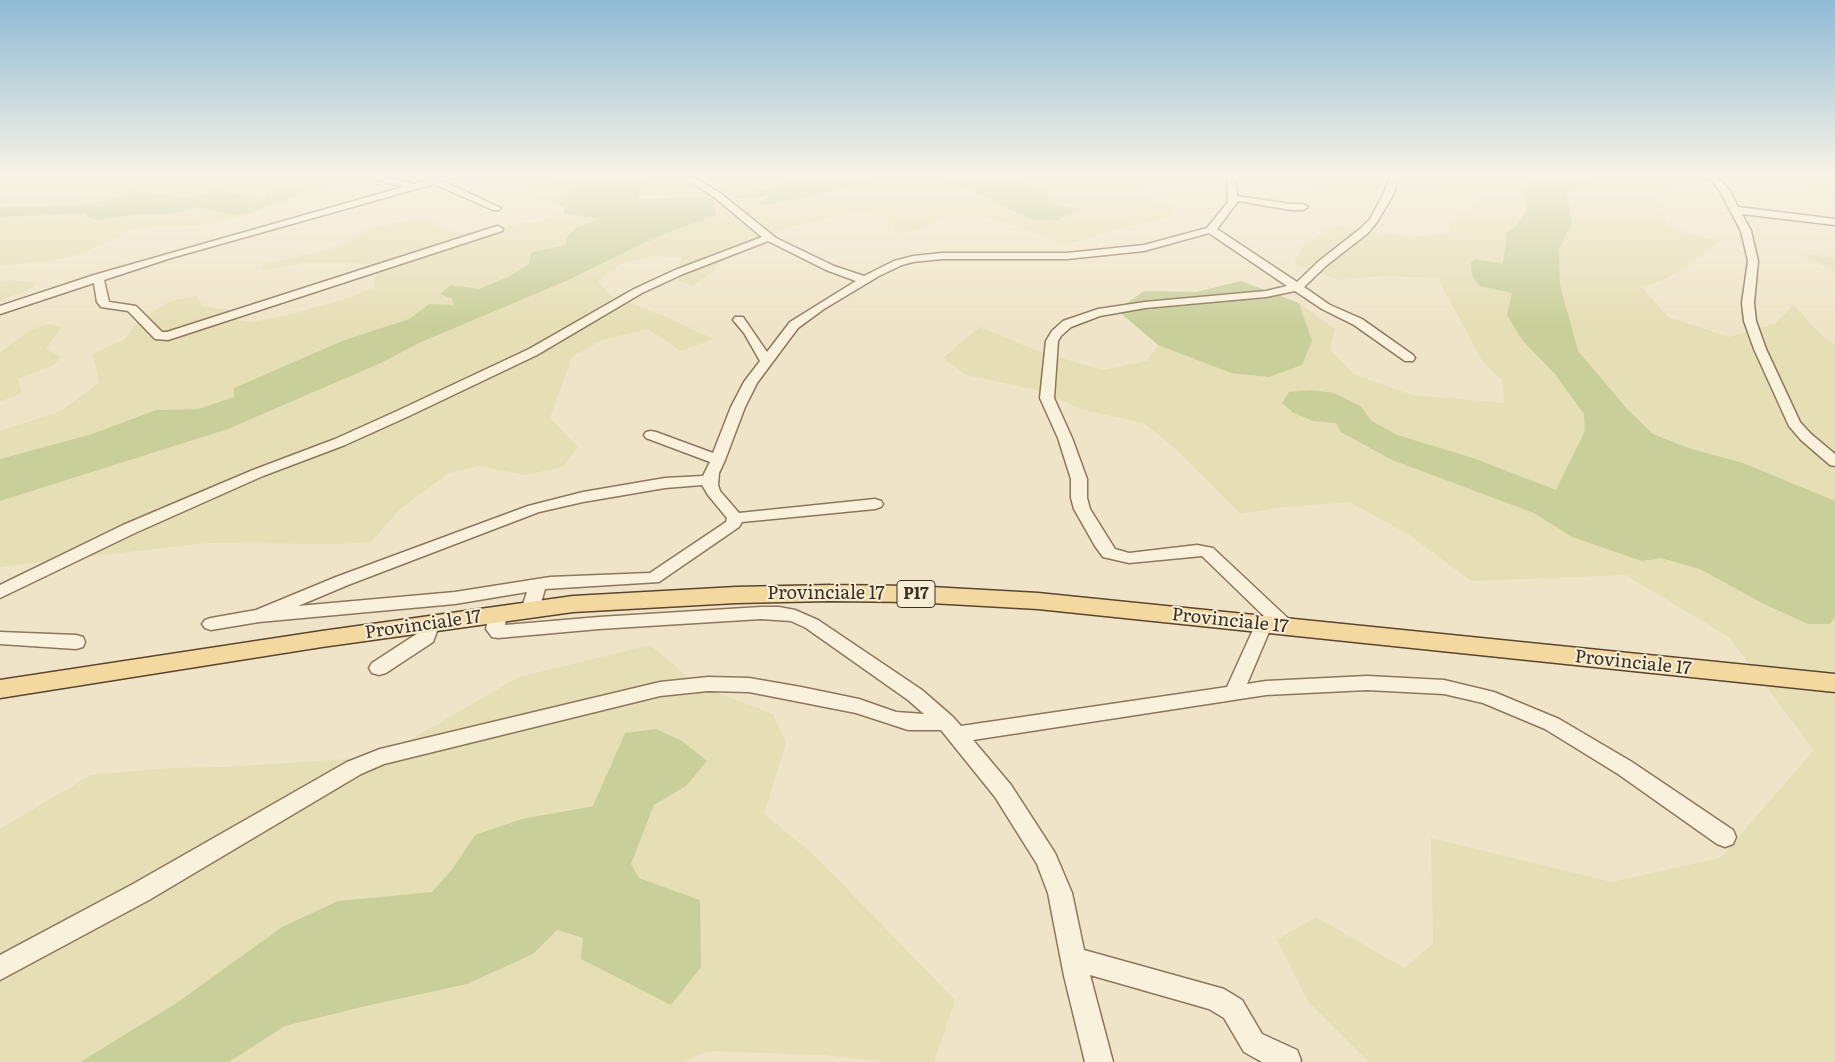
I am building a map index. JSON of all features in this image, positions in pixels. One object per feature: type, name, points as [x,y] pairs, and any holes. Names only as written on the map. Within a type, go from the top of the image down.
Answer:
[{"type":"main road","name":"Provinciale 17","points":[[0,689],[573,604],[657,610],[811,593],[913,594],[1038,601],[1835,683]]},
{"type":"street","points":[[0,310],[98,277],[276,226]]},
{"type":"street","points":[[755,226],[770,237],[830,268],[865,280]]},
{"type":"street","points":[[735,518],[713,492],[710,473],[718,460],[738,407],[751,382],[794,326],[865,280],[898,263],[913,259],[942,256],[1068,256],[1144,248],[1211,230],[1215,226]]},
{"type":"street","points":[[1288,628],[1207,552],[1197,550],[1129,558],[1110,553],[1103,546],[1082,510],[1079,498],[1079,479],[1065,438],[1047,398],[1052,341],[1056,334],[1067,324],[1098,313],[1266,294],[1298,287],[1323,262],[1369,226]]},
{"type":"street","points":[[1744,226],[1753,261],[1750,321],[1760,349],[1794,423],[1806,437],[1835,462]]},
{"type":"street","points":[[98,277],[103,302],[106,306],[132,308],[159,336],[168,336],[498,229]]},
{"type":"street","points":[[1211,230],[1326,307],[1358,322],[1409,358]]},
{"type":"street","points":[[0,592],[129,529],[258,473],[340,442],[402,414],[533,352],[646,287],[679,272],[770,237]]},
{"type":"street","points":[[739,320],[749,332],[767,362]]},
{"type":"street","points":[[651,435],[718,460]]},
{"type":"street","points":[[259,616],[342,581],[534,509],[583,497],[665,483],[710,480]]},
{"type":"street","points":[[735,518],[875,504]]},
{"type":"street","points":[[211,624],[259,616],[455,598],[550,583],[652,578],[727,530],[733,524],[735,518]]},
{"type":"street","points":[[530,610],[538,585]]},
{"type":"street","points":[[498,614],[495,629],[498,632],[657,610],[779,613],[795,616],[812,624],[877,667],[914,695],[951,729],[1003,791],[1047,860],[1060,893],[1099,1062]]},
{"type":"street","points":[[379,668],[426,637],[431,624]]},
{"type":"street","points":[[1234,692],[1262,625]]},
{"type":"street","points":[[0,638],[76,642]]},
{"type":"street","points":[[0,968],[141,892],[354,768],[380,757],[660,689],[708,684],[749,685],[801,694],[859,706],[908,722],[951,729],[1302,684],[1367,683],[1444,688],[1487,697],[1552,724],[1625,768],[1725,837]]},
{"type":"street","points":[[1074,959],[1215,998],[1233,1009],[1253,1043],[1288,1060]]},
{"type":"shaded area","points":[[0,226],[198,226],[141,227],[71,257],[0,266]]},
{"type":"shaded area","points":[[380,226],[441,226],[460,234],[500,226],[592,226],[566,245],[532,252],[528,265],[510,276],[479,289],[451,285],[454,305],[429,304],[409,319],[342,341],[234,388],[234,397],[198,409],[156,410],[92,434],[0,459],[0,431],[59,412],[99,383],[93,354],[125,339],[136,323],[171,301],[196,296],[203,306],[230,310],[238,320],[250,322],[284,316],[342,300],[373,288],[378,266],[348,262],[311,262],[261,270],[264,264],[324,251]]},
{"type":"shaded area","points":[[686,226],[798,226],[783,229],[727,254],[713,271],[692,286],[678,281],[681,257],[652,256],[621,264],[598,281],[610,295],[671,319],[713,339],[681,351],[648,329],[602,340],[572,357],[550,418],[578,447],[563,467],[525,475],[479,466],[449,473],[400,509],[371,542],[337,544],[206,543],[0,567],[0,501],[3,499],[228,429],[381,363],[419,343],[566,281],[661,235]]},
{"type":"shaded area","points":[[893,226],[926,226],[916,231],[896,233]]},
{"type":"shaded area","points":[[1014,226],[1130,226],[1065,245]]},
{"type":"shaded area","points":[[1333,226],[1408,237],[1446,234],[1452,226],[1668,226],[1685,233],[1720,241],[1692,263],[1669,277],[1643,288],[1668,317],[1729,337],[1774,324],[1794,305],[1823,337],[1835,344],[1835,1062],[1369,1062],[1308,1001],[1277,940],[1316,917],[1404,968],[1433,944],[1431,838],[1612,882],[1720,858],[1814,750],[1729,637],[1626,575],[1471,581],[1408,534],[1349,502],[1284,507],[1240,514],[1177,450],[1144,423],[1087,411],[1033,389],[966,375],[943,358],[980,327],[1040,352],[1103,370],[1147,361],[1158,345],[1231,373],[1312,341],[1299,303],[1335,329],[1330,350],[1354,374],[1412,395],[1504,403],[1503,381],[1482,361],[1438,278],[1378,276],[1339,280],[1293,264],[1305,244]]},
{"type":"shaded area","points":[[1801,254],[1835,258],[1835,272]]},
{"type":"shaded area","points":[[14,280],[36,283],[32,289],[0,300],[0,282]]},
{"type":"shaded area","points":[[49,324],[61,327],[46,348],[61,357],[53,365],[18,379],[22,393],[0,402],[0,352],[29,331]]},
{"type":"shaded area","points":[[650,645],[697,685],[773,714],[786,743],[764,814],[813,854],[955,1000],[934,1062],[886,1062],[824,1055],[709,1051],[683,1062],[229,1062],[285,1026],[366,1006],[533,954],[557,930],[583,938],[581,959],[671,1005],[700,900],[639,878],[631,864],[654,805],[686,786],[625,733],[593,806],[563,810],[453,868],[432,892],[338,901],[282,927],[178,1002],[80,1062],[0,1062],[0,829],[91,775],[170,768],[226,767],[380,757],[519,677]]},
{"type":"green space","points":[[687,226],[661,235],[566,281],[419,343],[381,363],[228,429],[0,501],[0,459],[92,434],[156,410],[198,409],[234,397],[234,388],[342,341],[409,319],[429,304],[454,305],[452,299],[440,294],[451,285],[479,289],[510,276],[528,265],[532,252],[566,245],[566,238],[577,227]]},
{"type":"green space","points":[[1516,226],[1571,226],[1559,249],[1560,285],[1578,351],[1628,410],[1653,434],[1688,448],[1743,463],[1835,501],[1835,617],[1830,624],[1808,624],[1764,604],[1700,569],[1661,558],[1642,561],[1572,537],[1534,513],[1392,460],[1341,432],[1336,423],[1313,421],[1294,413],[1282,403],[1289,392],[1311,390],[1334,393],[1360,406],[1372,421],[1397,435],[1473,458],[1556,490],[1585,431],[1584,414],[1555,374],[1523,341],[1507,315],[1512,293],[1479,286],[1472,275],[1471,262],[1476,259],[1503,264],[1507,232]]},
{"type":"green space","points":[[1241,281],[1299,303],[1312,341],[1302,365],[1269,377],[1231,373],[1158,345],[1117,310],[1144,291],[1196,292]]},
{"type":"green space","points":[[656,729],[682,741],[707,761],[686,786],[654,805],[631,864],[639,878],[700,900],[701,967],[671,1005],[581,959],[583,938],[557,930],[533,954],[467,984],[285,1026],[229,1062],[80,1062],[178,1002],[282,927],[338,901],[432,892],[453,868],[475,835],[522,819],[593,806],[625,733]]}]
